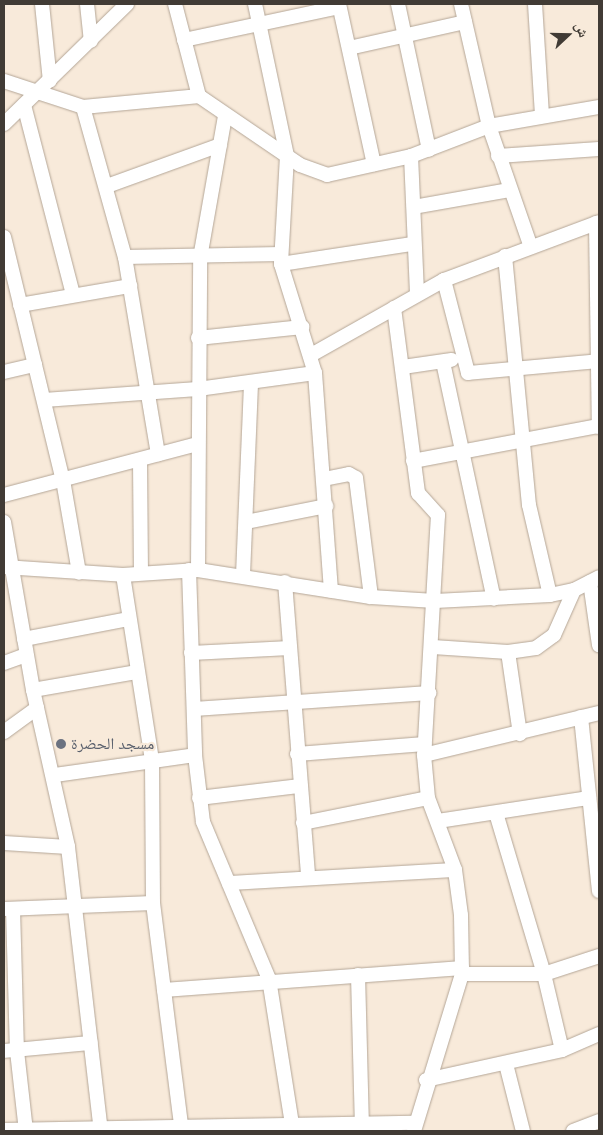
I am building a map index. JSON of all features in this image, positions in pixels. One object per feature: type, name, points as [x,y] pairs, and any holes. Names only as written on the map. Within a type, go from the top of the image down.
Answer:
[{"type":"street","points":[[42,4],[50,81]]},
{"type":"street","points":[[87,4],[91,41]]},
{"type":"street","points":[[4,124],[37,94],[127,4]]},
{"type":"street","points":[[174,4],[199,96],[225,116],[287,156],[326,175],[410,156],[489,126],[599,107]]},
{"type":"street","points":[[255,4],[287,156],[281,259],[315,373],[331,590]]},
{"type":"street","points":[[398,4],[429,150]]},
{"type":"street","points":[[461,4],[489,126],[509,190],[531,247]]},
{"type":"street","points":[[535,4],[542,116]]},
{"type":"street","points":[[184,40],[339,5],[374,164]]},
{"type":"street","points":[[349,48],[405,37],[465,22]]},
{"type":"street","points":[[4,81],[37,94],[83,107],[199,96]]},
{"type":"street","points":[[24,105],[73,294]]},
{"type":"street","points":[[83,107],[107,186],[124,258],[149,392],[158,454]]},
{"type":"street","points":[[225,116],[200,258],[198,444],[192,653],[195,755],[199,798],[206,833],[269,979],[293,1129]]},
{"type":"street","points":[[107,186],[220,145]]},
{"type":"street","points":[[498,156],[599,149]]},
{"type":"street","points":[[410,156],[414,207],[412,244],[417,293]]},
{"type":"street","points":[[414,207],[509,190]]},
{"type":"street","points":[[311,355],[417,293],[444,280],[597,223],[599,427],[413,461]]},
{"type":"street","points":[[4,237],[63,480],[79,573]]},
{"type":"street","points":[[124,258],[281,259],[412,244]]},
{"type":"street","points":[[505,256],[517,367],[521,441],[529,505],[550,595]]},
{"type":"street","points":[[444,280],[463,358],[471,374],[517,367],[599,361]]},
{"type":"street","points":[[20,305],[73,294],[130,286]]},
{"type":"street","points":[[4,1130],[293,1129],[362,1124],[414,1127],[426,1080],[462,971],[455,870],[428,798],[424,750],[433,647],[438,515],[418,493],[394,308]]},
{"type":"street","points":[[198,338],[302,327]]},
{"type":"street","points":[[403,368],[463,358]]},
{"type":"street","points":[[443,362],[461,453],[494,599]]},
{"type":"street","points":[[4,372],[36,365]]},
{"type":"street","points":[[44,400],[198,390],[315,373]]},
{"type":"street","points":[[243,575],[251,382]]},
{"type":"street","points":[[4,495],[198,444]]},
{"type":"street","points":[[140,460],[141,573]]},
{"type":"street","points":[[324,479],[349,474],[356,478],[372,597]]},
{"type":"street","points":[[246,522],[326,506]]},
{"type":"street","points":[[4,522],[9,567],[26,655],[37,708],[55,774],[68,847],[101,1130]]},
{"type":"street","points":[[9,567],[123,575],[193,570],[243,575],[372,597],[435,601],[550,595],[574,590],[594,579],[599,645]]},
{"type":"street","points":[[123,575],[152,761],[152,903],[182,1129]]},
{"type":"street","points":[[285,582],[308,877]]},
{"type":"street","points":[[433,647],[508,652],[546,643],[561,622],[574,590]]},
{"type":"street","points":[[24,639],[129,619]]},
{"type":"street","points":[[192,653],[290,648]]},
{"type":"street","points":[[508,652],[520,734]]},
{"type":"street","points":[[4,663],[26,655]]},
{"type":"street","points":[[33,690],[137,672]]},
{"type":"street","points":[[194,709],[294,699],[429,693]]},
{"type":"street","points":[[4,732],[37,708]]},
{"type":"street","points":[[297,754],[424,750],[520,734],[599,713]]},
{"type":"street","points":[[581,718],[593,780],[589,798],[599,891]]},
{"type":"street","points":[[55,774],[195,755]]},
{"type":"street","points":[[199,798],[300,786]]},
{"type":"street","points":[[303,822],[428,798]]},
{"type":"street","points":[[438,821],[589,798]]},
{"type":"street","points":[[496,813],[544,974],[562,1050]]},
{"type":"street","points":[[4,842],[68,847]]},
{"type":"street","points":[[229,883],[455,870]]},
{"type":"street","points":[[26,1130],[11,1051],[8,909],[152,903]]},
{"type":"street","points":[[164,990],[269,979],[358,975],[462,971],[544,974],[599,956]]},
{"type":"street","points":[[358,975],[362,1124]]},
{"type":"street","points":[[426,1080],[506,1064],[562,1050],[599,1034]]},
{"type":"street","points":[[11,1051],[91,1043]]},
{"type":"street","points":[[506,1064],[522,1131]]},
{"type":"street","points":[[573,1131],[599,1120]]},
{"type":"place","name":"مسجد الحضرة","points":[[61,744]]}]
